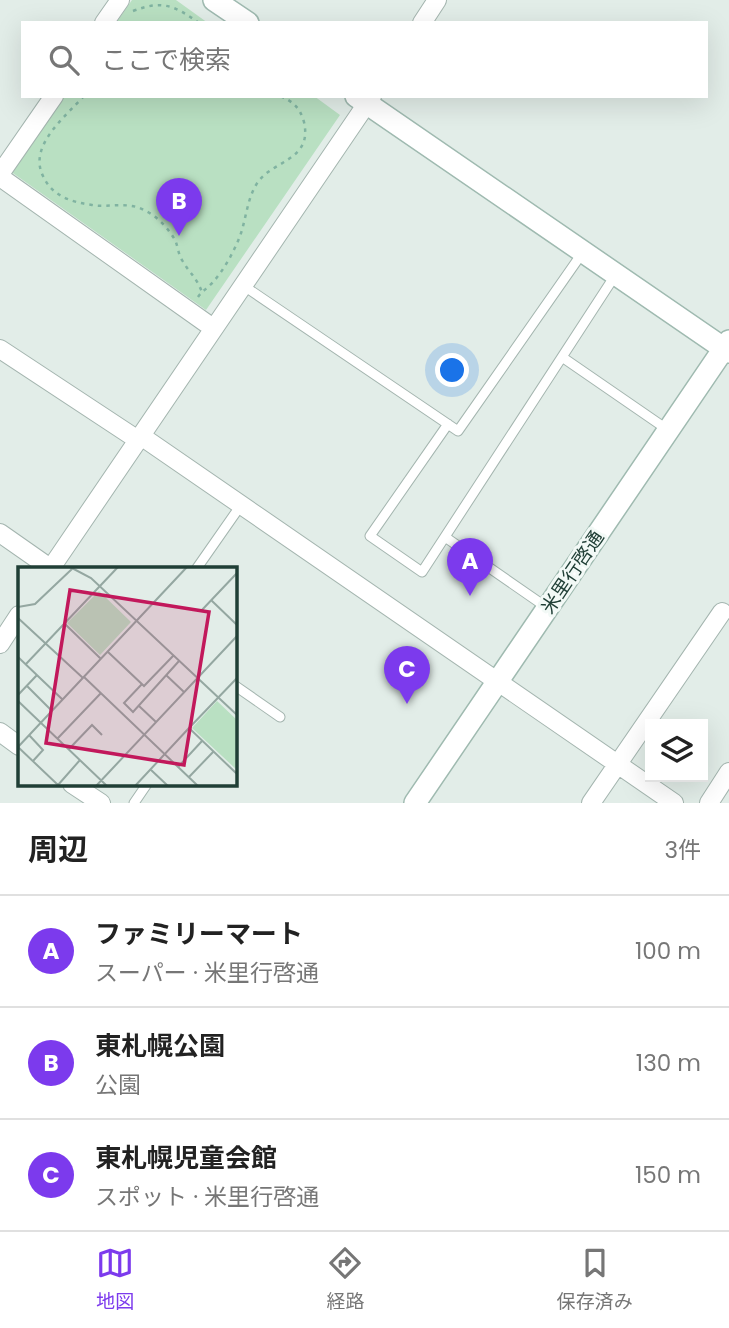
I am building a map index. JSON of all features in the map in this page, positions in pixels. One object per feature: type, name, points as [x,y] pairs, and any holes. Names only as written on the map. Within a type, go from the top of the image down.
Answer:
[{"type":"street","points":[[214,0],[245,21]]},
{"type":"street","points":[[423,21],[437,0]]},
{"type":"street","points":[[107,21],[126,6]]},
{"type":"street","points":[[53,98],[0,176],[213,328]]},
{"type":"street","points":[[51,567],[244,286],[365,99],[583,252],[727,347]]},
{"type":"street","name":"米里行啓通","points":[[415,803],[727,347]]},
{"type":"street","points":[[0,349],[241,505],[674,803]]},
{"type":"street","points":[[0,533],[47,567]]},
{"type":"street","points":[[591,803],[727,610]]},
{"type":"street","points":[[2,635],[18,616]]},
{"type":"street","points":[[0,732],[18,745]]},
{"type":"street","points":[[709,803],[729,772]]},
{"type":"street","points":[[75,786],[101,803]]},
{"type":"lane","points":[[244,286],[458,431],[583,252]]},
{"type":"lane","points":[[448,424],[370,536],[422,572],[616,274]]},
{"type":"lane","points":[[562,357],[668,430]]},
{"type":"lane","points":[[198,567],[241,505]]},
{"type":"lane","points":[[445,537],[547,608]]},
{"type":"lane","points":[[236,686],[280,717]]},
{"type":"lane","points":[[134,803],[146,786]]},
{"type":"path","points":[[126,6],[164,2],[179,8],[196,21]]},
{"type":"path","points":[[82,98],[52,131],[39,155],[39,169],[48,186],[59,195],[77,202],[96,206],[123,204],[144,210],[162,222],[175,240],[181,259],[196,277],[202,292]]},
{"type":"path","points":[[194,302],[221,273],[237,245],[246,223],[252,192],[258,181],[299,151],[304,139],[300,110],[292,101],[285,98]]},
{"type":"green space","points":[[132,0],[176,0],[205,21],[117,21]]},
{"type":"green space","points":[[62,98],[317,98],[340,115],[206,310],[10,171]]},
{"type":"place","name":"東札幌公園","points":[[179,236]]},
{"type":"place","name":"ファミリーマート","points":[[470,596]]},
{"type":"place","name":"東札幌児童会館","points":[[407,704]]}]
